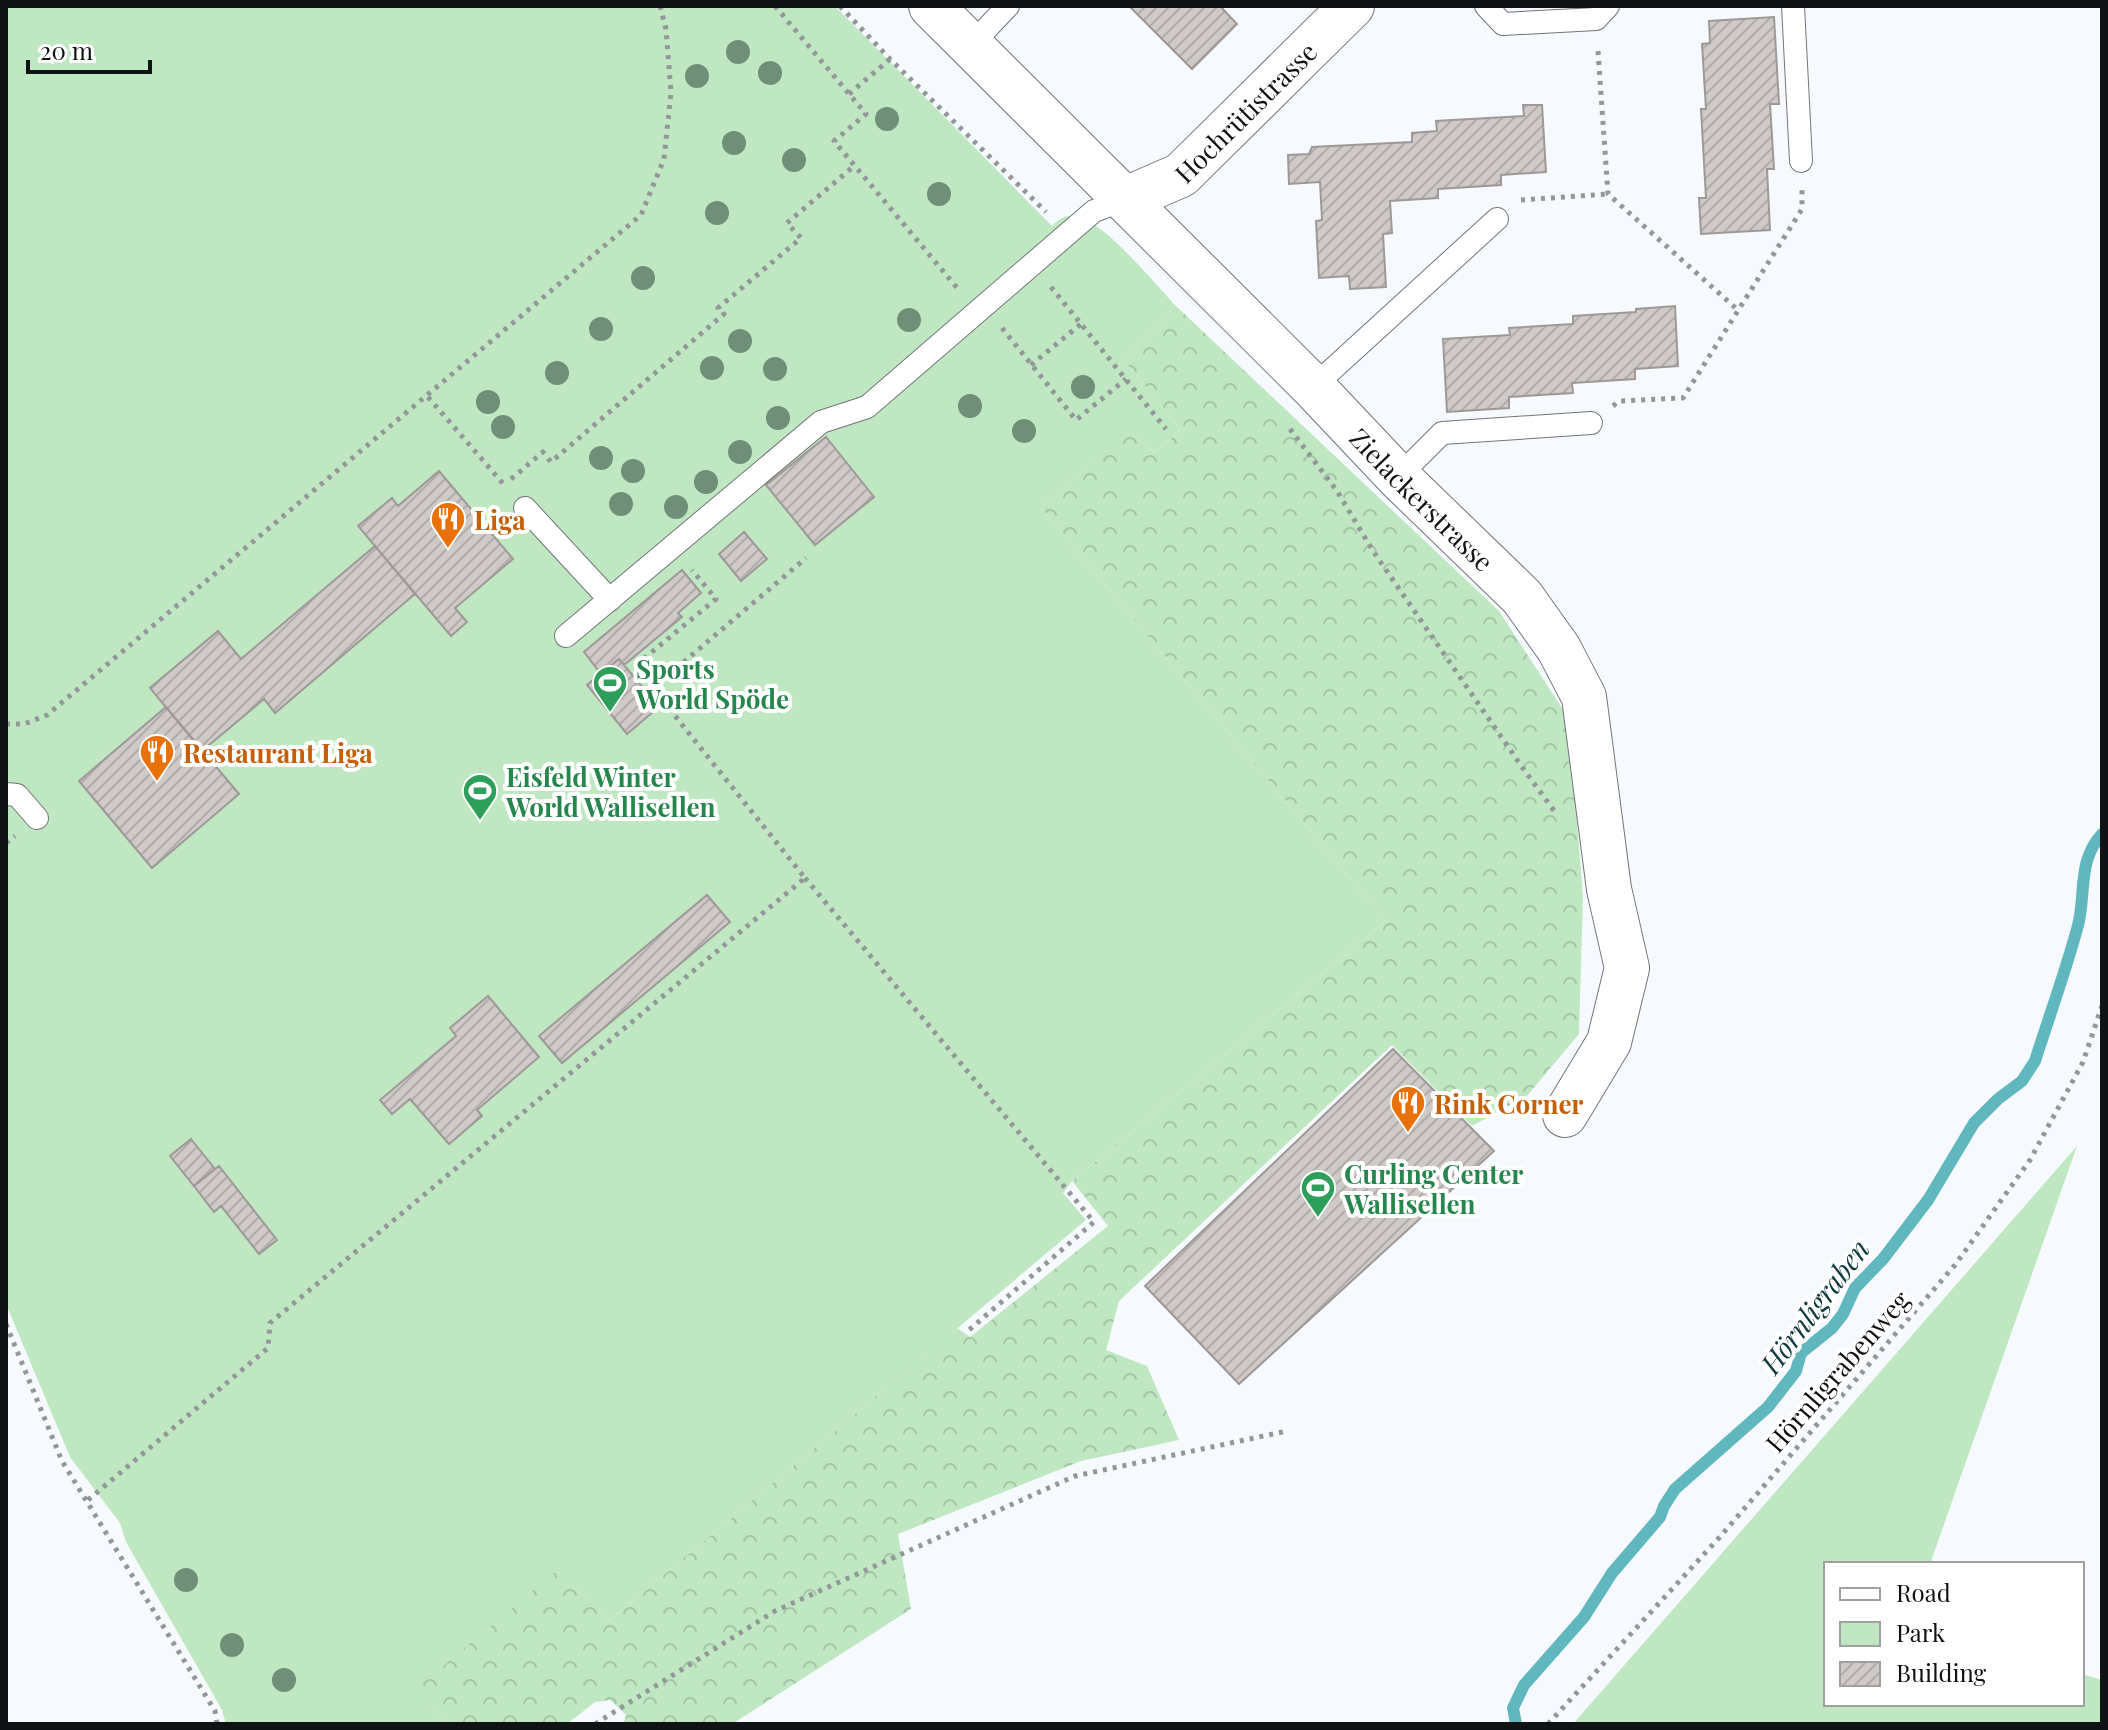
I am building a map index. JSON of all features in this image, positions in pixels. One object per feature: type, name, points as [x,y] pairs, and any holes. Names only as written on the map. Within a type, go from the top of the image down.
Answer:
[{"type":"street","name":"Zielackerstrasse","points":[[931,6],[1313,387],[1398,477],[1522,597],[1559,649],[1584,697],[1609,889],[1627,968],[1609,1042],[1565,1115]]},
{"type":"street","name":"Hochrütistrasse","points":[[1126,199],[1181,175],[1352,6]]},
{"type":"lane","points":[[970,46],[1008,6]]},
{"type":"lane","points":[[1486,6],[1503,24],[1602,12]]},
{"type":"lane","points":[[1793,6],[1801,161]]},
{"type":"lane","points":[[566,636],[821,422],[867,407],[1094,211],[1126,199]]},
{"type":"lane","points":[[1313,387],[1497,219]]},
{"type":"lane","points":[[1398,477],[1442,433],[1591,423]]},
{"type":"lane","points":[[525,508],[610,600]]},
{"type":"lane","points":[[6,794],[17,795],[37,818]]},
{"type":"path","points":[[6,724],[24,724],[47,715],[641,215],[664,159],[671,92],[666,29],[660,6]]},
{"type":"path","points":[[775,6],[866,114],[834,141],[1076,420],[1126,379]]},
{"type":"path","points":[[840,6],[1068,234]]},
{"type":"path","points":[[1602,12],[1608,194]]},
{"type":"path","points":[[849,94],[890,59]]},
{"type":"path","points":[[1591,423],[1619,401],[1683,398],[1802,209],[1801,161]]},
{"type":"path","points":[[504,485],[543,452],[551,462],[724,314],[718,308],[801,238],[787,223],[854,166]]},
{"type":"path","points":[[1497,219],[1514,200],[1608,194],[1739,311]]},
{"type":"path","points":[[1033,264],[1166,429]]},
{"type":"path","points":[[1031,365],[1081,324]]},
{"type":"path","points":[[428,397],[525,508]]},
{"type":"path","points":[[1281,417],[1337,491],[1373,551],[1513,756],[1562,821]]},
{"type":"path","points":[[673,546],[716,599],[635,666],[805,878],[1094,1222],[969,1330]]},
{"type":"path","points":[[653,688],[806,558]]},
{"type":"path","points":[[88,1500],[268,1348],[270,1323],[805,878]]},
{"type":"path","name":"Hörnligrabenweg","points":[[1548,1724],[1718,1539],[1955,1265],[2030,1160],[2083,1062],[2102,1006]]},
{"type":"path","points":[[6,1324],[62,1461],[215,1711],[217,1724]]},
{"type":"path","points":[[595,1724],[775,1611],[1075,1476],[1287,1431]]},
{"type":"green space","name":"Sports World Spöde","points":[[6,6],[835,6],[1052,226],[1062,218],[1074,216],[1099,228],[1176,306],[1123,359],[1181,430],[1154,453],[1131,425],[1041,508],[1386,921],[1072,1181],[1063,1193],[1086,1220],[609,1621],[562,1567],[417,1689],[447,1724],[226,1724],[222,1710],[126,1542],[120,1523],[70,1457],[6,1304]]},
{"type":"green space","points":[[1176,306],[1499,611],[1569,719],[1583,897],[1579,1034],[1526,1097],[1472,1126],[1392,1045],[1119,1301],[1106,1350],[1147,1366],[1179,1440],[1081,1461],[898,1534],[911,1609],[732,1724],[624,1724],[626,1715],[610,1700],[595,1702],[567,1724],[447,1724],[416,1689],[562,1566],[609,1621],[957,1328],[970,1337],[1108,1226],[1072,1181],[1386,921],[1041,508],[1131,424],[1154,453],[1181,430],[1123,359]]},
{"type":"green space","points":[[2077,1146],[1931,1562],[1824,1562],[1824,1706],[2084,1706],[2084,1675],[2102,1680],[2102,1724],[1573,1724]]},
{"type":"building","points":[[1129,6],[1220,6],[1237,24],[1192,69]]},
{"type":"building","points":[[1774,17],[1779,104],[1770,104],[1774,169],[1767,169],[1770,230],[1701,234],[1699,198],[1706,198],[1701,109],[1706,109],[1702,44],[1710,43],[1709,21]]},
{"type":"building","points":[[1523,105],[1542,105],[1546,172],[1501,175],[1501,185],[1438,189],[1438,198],[1390,201],[1392,233],[1383,234],[1386,287],[1350,289],[1349,276],[1319,278],[1316,221],[1322,220],[1320,182],[1289,184],[1288,155],[1309,154],[1312,147],[1412,142],[1412,133],[1437,131],[1436,121],[1524,116]]},
{"type":"building","points":[[1675,306],[1678,366],[1635,369],[1635,379],[1572,383],[1573,393],[1509,397],[1509,408],[1447,412],[1443,339],[1510,335],[1509,328],[1573,324],[1573,316]]},
{"type":"building","points":[[826,437],[874,497],[815,545],[766,485]]},
{"type":"building","points":[[439,471],[513,559],[455,608],[467,622],[451,636],[358,526],[392,498],[398,506]]},
{"type":"building","points":[[744,532],[767,559],[741,581],[719,554]]},
{"type":"building","points":[[375,546],[415,594],[275,713],[264,699],[202,751],[150,688],[218,631],[241,659]]},
{"type":"building","points":[[682,570],[701,593],[678,613],[682,617],[624,665],[619,659],[601,674],[584,652]]},
{"type":"building","points":[[619,659],[659,707],[627,734],[587,685]]},
{"type":"building","points":[[166,707],[239,794],[152,868],[79,781]]},
{"type":"building","points":[[707,895],[730,922],[562,1063],[539,1036]]},
{"type":"building","points":[[488,996],[539,1057],[477,1110],[482,1116],[449,1144],[410,1099],[392,1114],[380,1100],[456,1036],[450,1028]]},
{"type":"building","name":"Curling Center Wallisellen","points":[[1393,1049],[1494,1151],[1239,1384],[1145,1286]]},
{"type":"building","points":[[191,1139],[215,1169],[194,1186],[170,1156]]},
{"type":"building","points":[[219,1166],[277,1240],[259,1254],[221,1206],[214,1212],[194,1186]]},
{"type":"waterway","name":"Hörnligraben","points":[[1516,1724],[1513,1708],[1524,1685],[1584,1617],[1612,1573],[1660,1517],[1675,1489],[1768,1407],[1796,1371],[1801,1353],[1832,1328],[1843,1314],[1855,1288],[1883,1259],[1928,1200],[1974,1123],[2022,1081],[2035,1061],[2062,978],[2080,917],[2085,868],[2102,834]]},
{"type":"place","name":"Liga","points":[[448,550]]},
{"type":"place","name":"Sports World Spöde","points":[[610,714]]},
{"type":"place","name":"Restaurant Liga","points":[[157,783]]},
{"type":"place","name":"Eisfeld Winter World Wallisellen","points":[[480,822]]},
{"type":"place","name":"Rink Corner","points":[[1408,1134]]},
{"type":"place","name":"Curling Center Wallisellen","points":[[1318,1219]]}]
